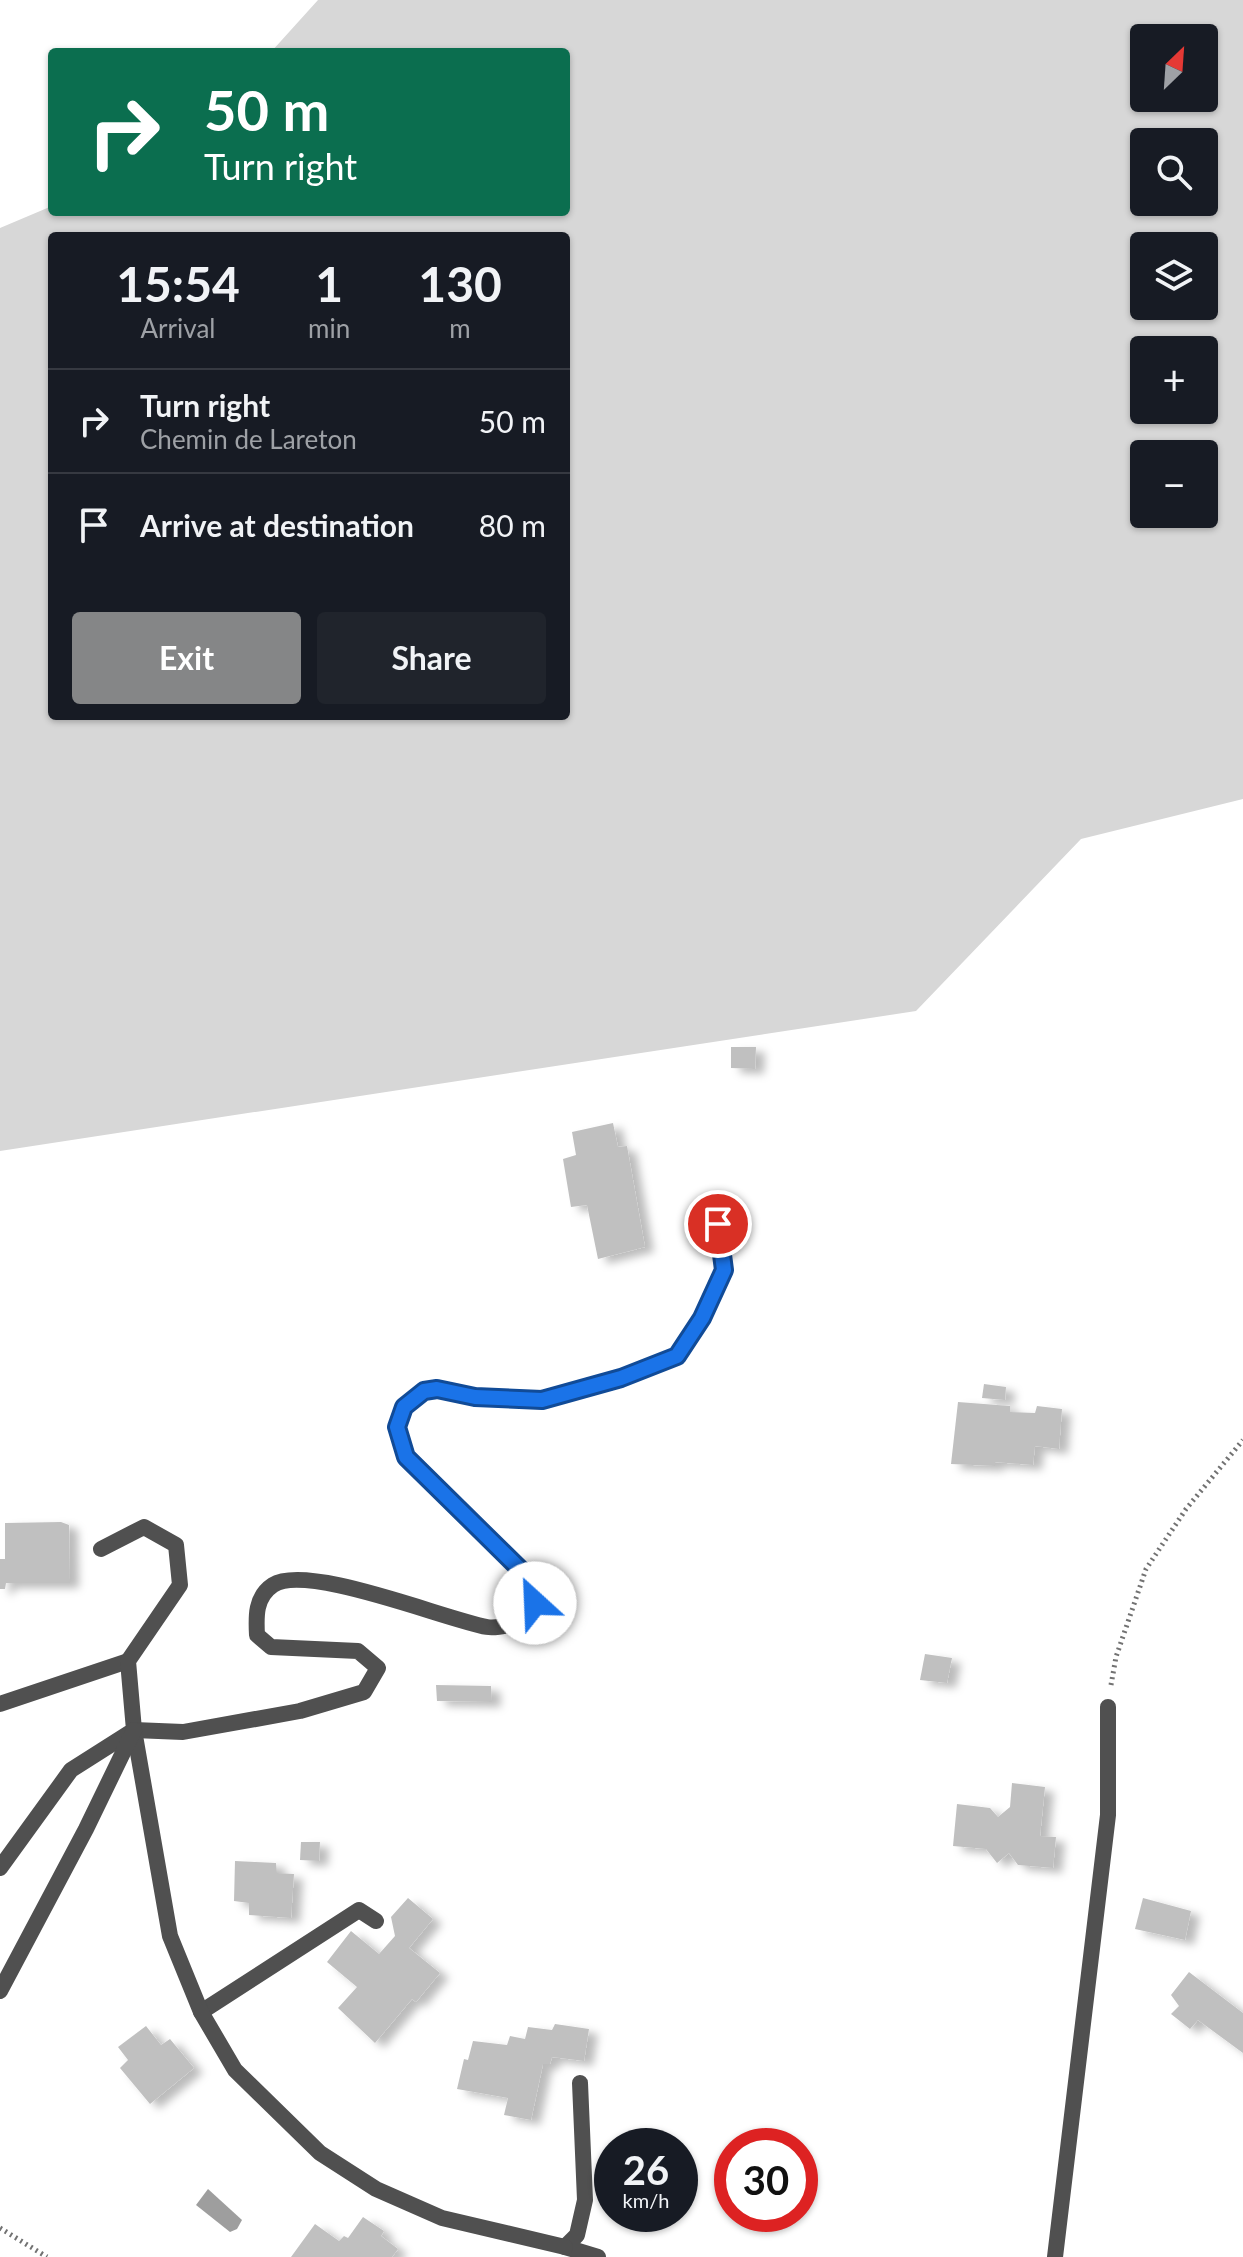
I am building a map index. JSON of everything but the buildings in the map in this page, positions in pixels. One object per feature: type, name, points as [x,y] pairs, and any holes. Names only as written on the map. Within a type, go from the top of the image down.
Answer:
[{"type":"street","points":[[0,1868],[71,1770],[134,1730],[183,1732],[300,1711],[364,1692],[378,1668],[358,1651],[271,1647],[257,1635],[256,1608],[273,1585],[295,1580],[326,1582],[491,1628],[523,1622],[535,1603],[532,1581],[406,1457],[397,1427],[404,1407],[424,1391],[437,1389],[475,1397],[542,1400],[621,1378],[677,1356],[702,1318],[724,1270],[714,1200]]},
{"type":"street","points":[[0,1704],[128,1661],[180,1585],[176,1545],[144,1527],[101,1549]]},
{"type":"street","points":[[128,1661],[134,1730],[170,1936],[201,2012],[235,2070],[320,2153],[376,2189],[442,2218],[598,2257]]},
{"type":"street","points":[[1055,2257],[1108,1815],[1108,1707]]},
{"type":"street","points":[[0,1991],[86,1829],[134,1730]]},
{"type":"street","points":[[201,2012],[359,1910],[376,1921]]},
{"type":"street","points":[[565,2247],[577,2235],[585,2200],[580,2083]]},
{"type":"path","points":[[1108,1707],[1116,1657],[1146,1569],[1186,1509],[1243,1440]]},
{"type":"path","points":[[0,2228],[47,2257]]},
{"type":"shaded area","points":[[318,0],[1243,0],[1243,799],[1081,839],[916,1011],[0,1151],[0,228],[48,208],[48,216],[570,216],[570,48],[275,48]]},
{"type":"shaded area","points":[[208,2189],[242,2220],[237,2229],[230,2232],[196,2205]]},
{"type":"route","points":[[535,1603],[532,1581],[406,1457],[397,1427],[404,1407],[424,1391],[437,1389],[475,1397],[542,1400],[621,1378],[677,1356],[702,1318],[724,1270],[718,1224]]}]
